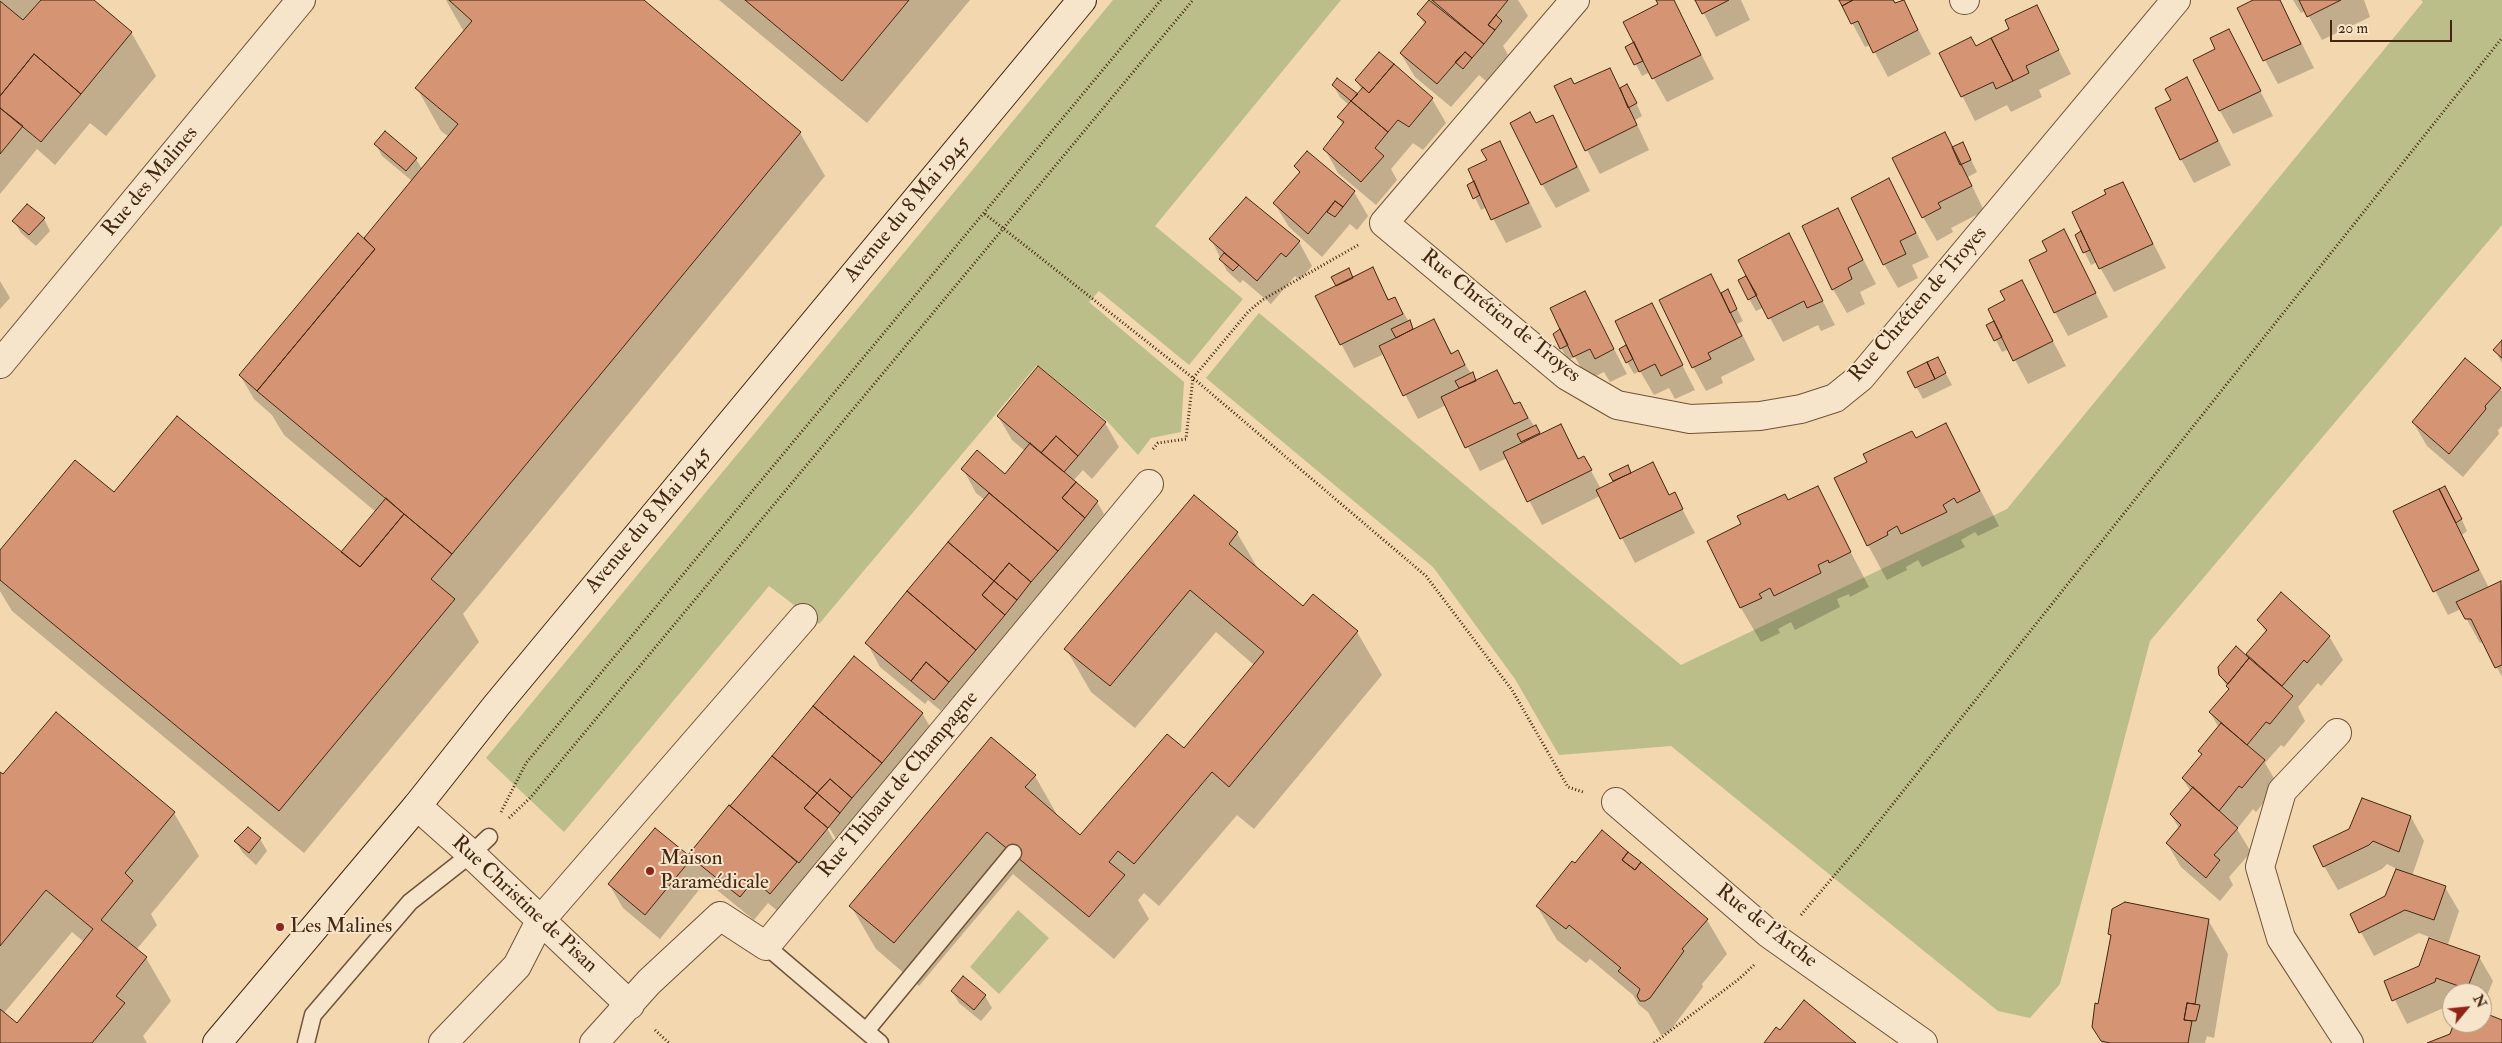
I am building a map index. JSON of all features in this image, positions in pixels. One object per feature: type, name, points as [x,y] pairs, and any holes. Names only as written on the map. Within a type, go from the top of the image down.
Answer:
[{"type":"street","name":"Rue des Malines","points":[[0,364],[301,0]]},
{"type":"street","name":"Avenue du 8 Mai 1945","points":[[217,1043],[417,806],[503,698],[1082,0]]},
{"type":"street","points":[[1384,222],[1575,0]]},
{"type":"street","name":"Rue Chrétien de Troyes","points":[[1384,222],[1567,376],[1618,405],[1690,419],[1760,416],[1801,409],[1835,398],[1861,378],[2176,0]]},
{"type":"street","name":"Rue Thibaut de Champagne","points":[[766,946],[1149,484]]},
{"type":"street","points":[[443,1043],[517,966],[540,921],[804,618]]},
{"type":"street","points":[[2337,733],[2282,791],[2260,867],[2281,938],[2349,1043]]},
{"type":"street","name":"Rue de l'Arche","points":[[1616,802],[1779,941],[1923,1043]]},
{"type":"street","name":"Rue Christine de Pisan","points":[[417,806],[480,845],[540,921],[630,1005]]},
{"type":"street","points":[[594,1043],[649,982],[720,916],[766,946]]},
{"type":"lane","points":[[306,1043],[314,1015],[410,902],[480,845]]},
{"type":"lane","points":[[866,1031],[1013,853]]},
{"type":"lane","points":[[766,946],[880,1043]]},
{"type":"path","points":[[480,845],[526,763],[1161,0]]},
{"type":"path","points":[[480,845],[531,797],[1004,230],[1193,0]]},
{"type":"path","points":[[1654,1043],[1739,979],[1779,941],[1861,844],[2502,38]]},
{"type":"path","points":[[984,214],[1193,378],[1426,576],[1512,690],[1568,787],[1616,802]]},
{"type":"path","points":[[1149,484],[1142,462],[1158,443],[1186,439],[1193,378],[1248,312],[1262,300],[1363,242],[1384,222]]},
{"type":"green space","points":[[1113,0],[1341,0],[1155,226],[1243,299],[1189,365],[1099,291],[1089,302],[1184,382],[1181,432],[1151,438],[1138,455],[1107,421],[1037,365],[819,624],[769,586],[564,832],[486,758]]},
{"type":"green space","points":[[2421,0],[2502,0],[2502,225],[2150,641],[2060,984],[2030,1018],[1998,1011],[1671,746],[1559,755],[1515,679],[1433,567],[1206,378],[1259,313],[1681,665],[2007,509],[2423,2]]},
{"type":"green space","points":[[1018,910],[1049,938],[999,994],[970,967]]},
{"type":"building","points":[[41,0],[94,0],[132,32],[81,94],[34,54],[0,96],[0,1],[23,20]]},
{"type":"building","points":[[449,0],[644,0],[801,132],[452,554],[257,391],[375,249],[364,238],[458,124],[415,88],[472,21]]},
{"type":"building","points":[[745,0],[909,0],[842,81]]},
{"type":"building","points":[[1429,0],[1484,44],[1472,58],[1465,52],[1437,84],[1400,53],[1426,22],[1417,14]]},
{"type":"building","points":[[1432,0],[1508,0],[1488,25],[1495,30],[1484,44]]},
{"type":"building","points":[[1656,0],[1674,0],[1701,55],[1652,79],[1623,22],[1658,4]]},
{"type":"building","points":[[1695,0],[1729,0],[1702,14]]},
{"type":"building","points":[[1839,0],[1853,0],[1842,6]]},
{"type":"building","points":[[1853,0],[1893,0],[1895,3],[1904,0],[1918,30],[1873,53],[1858,21],[1851,24],[1842,6]]},
{"type":"building","points":[[2253,0],[2280,0],[2301,44],[2263,61],[2237,8]]},
{"type":"building","points":[[2299,0],[2341,0],[2307,17]]},
{"type":"building","points":[[2037,5],[2059,50],[2026,66],[2029,73],[2013,81],[1991,38],[2009,29],[2005,20]]},
{"type":"building","points":[[1496,15],[1502,21],[1495,30],[1488,25]]},
{"type":"building","points":[[2229,29],[2261,91],[2219,111],[2193,60],[2215,49],[2210,38]]},
{"type":"building","points":[[1971,37],[1976,46],[1991,38],[2013,81],[1996,89],[1993,82],[1961,97],[1939,53]]},
{"type":"building","points":[[1634,42],[1643,61],[1634,65],[1625,47]]},
{"type":"building","points":[[1379,52],[1394,64],[1369,93],[1355,80]]},
{"type":"building","points":[[1465,52],[1472,58],[1463,69],[1455,62]]},
{"type":"building","points":[[34,54],[81,94],[41,142],[0,108],[0,96]]},
{"type":"building","points":[[1394,64],[1433,98],[1409,127],[1398,120],[1388,132],[1351,101],[1363,87],[1369,93]]},
{"type":"building","points":[[1610,68],[1637,125],[1585,151],[1554,86],[1571,78],[1574,84]]},
{"type":"building","points":[[2187,77],[2218,141],[2180,160],[2155,108],[2171,100],[2165,89]]},
{"type":"building","points":[[1337,78],[1358,94],[1351,101],[1332,85]]},
{"type":"building","points":[[1627,84],[1637,103],[1628,108],[1620,88]]},
{"type":"building","points":[[1351,101],[1388,132],[1375,148],[1384,156],[1361,182],[1323,149],[1344,122],[1337,117]]},
{"type":"building","points":[[0,108],[23,126],[0,154]]},
{"type":"building","points":[[1530,112],[1536,123],[1553,115],[1577,167],[1541,185],[1510,123]]},
{"type":"building","points":[[385,131],[417,158],[406,171],[374,144]]},
{"type":"building","points":[[1945,132],[1972,186],[1938,203],[1941,208],[1922,218],[1892,158]]},
{"type":"building","points":[[1500,141],[1529,203],[1491,220],[1468,169],[1487,160],[1481,150]]},
{"type":"building","points":[[1963,142],[1971,160],[1960,165],[1952,147]]},
{"type":"building","points":[[1307,151],[1355,191],[1343,207],[1335,201],[1308,234],[1273,203],[1300,172],[1294,166]]},
{"type":"building","points":[[1889,178],[1916,233],[1900,241],[1906,254],[1883,265],[1851,198]]},
{"type":"building","points":[[1474,181],[1480,195],[1473,199],[1467,185]]},
{"type":"building","points":[[2123,182],[2153,244],[2099,269],[2072,212],[2106,194],[2104,190]]},
{"type":"building","points":[[1246,197],[1300,241],[1286,257],[1281,253],[1257,281],[1209,239]]},
{"type":"building","points":[[1335,201],[1343,207],[1335,217],[1327,212]]},
{"type":"building","points":[[27,204],[45,218],[29,235],[12,221]]},
{"type":"building","points":[[1838,208],[1863,260],[1848,268],[1852,279],[1832,290],[1802,226]]},
{"type":"building","points":[[2064,229],[2096,293],[2054,313],[2029,260],[2047,251],[2042,241]]},
{"type":"building","points":[[2081,231],[2090,250],[2083,253],[2075,235]]},
{"type":"building","points":[[358,233],[375,249],[257,391],[239,375]]},
{"type":"building","points":[[1789,233],[1823,301],[1807,308],[1804,301],[1768,319],[1738,260]]},
{"type":"building","points":[[1224,253],[1239,265],[1233,271],[1219,259]]},
{"type":"building","points":[[1373,267],[1388,300],[1395,297],[1403,314],[1340,345],[1315,296]]},
{"type":"building","points":[[1349,268],[1353,278],[1336,286],[1331,277]]},
{"type":"building","points":[[1711,274],[1742,336],[1708,353],[1711,359],[1692,368],[1659,300]]},
{"type":"building","points":[[1746,276],[1757,295],[1748,300],[1738,280]]},
{"type":"building","points":[[2022,280],[2053,341],[2013,361],[1988,309],[2005,300],[2000,291]]},
{"type":"building","points":[[1728,289],[1737,309],[1730,313],[1721,293]]},
{"type":"building","points":[[1585,291],[1614,349],[1595,359],[1590,349],[1573,357],[1550,308]]},
{"type":"building","points":[[1652,303],[1683,365],[1661,376],[1655,364],[1639,372],[1615,321]]},
{"type":"building","points":[[1434,319],[1451,354],[1458,350],[1465,365],[1403,396],[1379,346]]},
{"type":"building","points":[[1410,320],[1413,329],[1396,338],[1391,329]]},
{"type":"building","points":[[1994,321],[2002,337],[1994,341],[1986,325]]},
{"type":"building","points":[[1560,329],[1568,345],[1560,349],[1553,334]]},
{"type":"building","points":[[2502,340],[2502,358],[2493,350]]},
{"type":"building","points":[[1626,345],[1633,359],[1626,363],[1619,349]]},
{"type":"building","points":[[1938,357],[1946,373],[1935,379],[1927,362]]},
{"type":"building","points":[[2465,358],[2501,388],[2449,454],[2412,422]]},
{"type":"building","points":[[1927,362],[1935,379],[1915,388],[1907,372]]},
{"type":"building","points":[[1038,366],[1106,422],[1078,456],[1056,436],[1041,453],[997,416]]},
{"type":"building","points":[[1497,370],[1514,404],[1520,402],[1528,418],[1465,448],[1441,397]]},
{"type":"building","points":[[1473,372],[1476,381],[1459,388],[1455,381]]},
{"type":"building","points":[[177,416],[360,567],[404,514],[452,554],[431,579],[455,599],[279,811],[0,580],[0,550],[75,460],[114,492]]},
{"type":"building","points":[[1946,423],[1980,491],[1957,503],[1954,498],[1943,505],[1947,512],[1901,534],[1897,526],[1887,532],[1888,535],[1867,546],[1834,478],[1867,462],[1863,454],[1912,431],[1916,438]]},
{"type":"building","points":[[1561,424],[1578,459],[1584,456],[1592,470],[1527,502],[1503,452]]},
{"type":"building","points":[[1536,425],[1540,433],[1521,442],[1517,434]]},
{"type":"building","points":[[1056,436],[1078,456],[1064,472],[1041,453]]},
{"type":"building","points":[[1030,443],[1076,482],[1062,498],[1085,518],[1058,551],[961,469],[977,450],[1005,474]]},
{"type":"building","points":[[1653,462],[1669,495],[1675,492],[1683,509],[1620,539],[1596,490]]},
{"type":"building","points":[[1628,465],[1631,473],[1613,481],[1609,474]]},
{"type":"building","points":[[1076,482],[1098,501],[1085,518],[1062,498]]},
{"type":"building","points":[[1818,486],[1851,552],[1829,563],[1828,560],[1818,565],[1821,573],[1774,596],[1770,588],[1759,594],[1762,598],[1740,608],[1707,541],[1741,524],[1737,516],[1785,494],[1788,500]]},
{"type":"building","points":[[2445,486],[2462,519],[2456,523],[2439,489]]},
{"type":"building","points":[[2439,489],[2479,570],[2433,592],[2393,511]]},
{"type":"building","points":[[989,493],[1058,551],[1031,582],[1009,563],[994,581],[948,542]]},
{"type":"building","points":[[1194,495],[1238,532],[1229,544],[1303,606],[1313,594],[1358,631],[1229,787],[1212,772],[1134,864],[1118,851],[1109,862],[1125,875],[1089,917],[987,832],[894,943],[849,906],[991,737],[1036,775],[1025,787],[1080,835],[1167,734],[1184,748],[1264,652],[1190,590],[1110,686],[1064,649]]},
{"type":"building","points":[[386,498],[404,514],[360,567],[341,552]]},
{"type":"building","points":[[948,542],[994,581],[982,595],[1005,615],[976,650],[907,591]]},
{"type":"building","points":[[1009,563],[1031,582],[1017,600],[994,581]]},
{"type":"building","points":[[994,581],[1017,600],[1005,615],[982,595]]},
{"type":"building","points":[[2501,581],[2502,665],[2495,668],[2471,619],[2465,619],[2456,602]]},
{"type":"building","points":[[907,591],[976,650],[949,682],[926,662],[911,681],[865,643]]},
{"type":"building","points":[[2281,592],[2330,636],[2307,663],[2304,660],[2282,686],[2246,654],[2267,630],[2257,620]]},
{"type":"building","points":[[2236,646],[2249,658],[2228,684],[2219,675],[2218,667]]},
{"type":"building","points":[[854,656],[923,713],[882,763],[813,706]]},
{"type":"building","points":[[2249,658],[2293,696],[2270,724],[2266,722],[2247,745],[2209,712],[2229,689],[2226,686]]},
{"type":"building","points":[[926,662],[949,682],[934,700],[911,681]]},
{"type":"building","points":[[813,706],[882,763],[852,798],[830,779],[817,793],[772,756]]},
{"type":"building","points":[[56,712],[175,812],[125,873],[133,881],[101,920],[147,957],[116,996],[125,1003],[92,1043],[0,1043],[0,1009],[17,1023],[93,929],[46,890],[0,946],[0,772],[3,774]]},
{"type":"building","points":[[2221,723],[2265,760],[2242,788],[2239,786],[2219,811],[2182,778],[2202,754],[2198,751]]},
{"type":"building","points":[[772,756],[817,793],[804,808],[828,828],[799,863],[730,806]]},
{"type":"building","points":[[830,779],[852,798],[840,813],[817,793]]},
{"type":"building","points":[[2193,787],[2238,828],[2214,855],[2220,860],[2206,878],[2166,843],[2181,825],[2170,814]]},
{"type":"building","points":[[817,793],[840,813],[828,828],[804,808]]},
{"type":"building","points":[[2362,798],[2411,816],[2399,852],[2373,841],[2369,845],[2323,867],[2313,846],[2349,829]]},
{"type":"building","points":[[729,805],[797,862],[770,894],[754,880],[740,897],[688,855]]},
{"type":"building","points":[[248,827],[261,838],[249,853],[234,841]]},
{"type":"building","name":"Maison Paramédicale","points":[[655,828],[692,858],[645,915],[608,884]]},
{"type":"building","points":[[1602,830],[1628,852],[1622,860],[1635,870],[1641,862],[1708,919],[1682,949],[1684,951],[1650,998],[1645,1001],[1640,1001],[1637,996],[1640,989],[1618,971],[1621,968],[1569,925],[1566,929],[1536,906],[1572,861],[1575,863]]},
{"type":"building","points":[[1628,852],[1641,862],[1635,870],[1622,860]]},
{"type":"building","points":[[2396,869],[2446,886],[2434,920],[2405,910],[2359,933],[2350,914],[2385,896]]},
{"type":"building","points":[[2125,902],[2209,919],[2195,1004],[2187,1003],[2184,1020],[2192,1021],[2188,1043],[2110,1043],[2101,1041],[2092,1027],[2095,1003],[2098,1004],[2111,935],[2108,934],[2112,909]]},
{"type":"building","points":[[2429,938],[2480,956],[2469,983],[2450,983],[2436,978],[2435,982],[2392,1001],[2384,981],[2419,966]]},
{"type":"building","points":[[963,976],[986,995],[974,1010],[951,991]]},
{"type":"building","points":[[1804,1000],[1856,1043],[1764,1043],[1776,1027],[1780,1030]]},
{"type":"building","points":[[2187,1003],[2200,1005],[2196,1021],[2184,1020]]},
{"type":"building","points":[[2492,1016],[2502,1020],[2502,1043],[2427,1043],[2450,1034],[2492,1033]]},
{"type":"place","name":"Maison Paramédicale","points":[[650,871]]},
{"type":"place","name":"Les Malines","points":[[280,927]]}]
